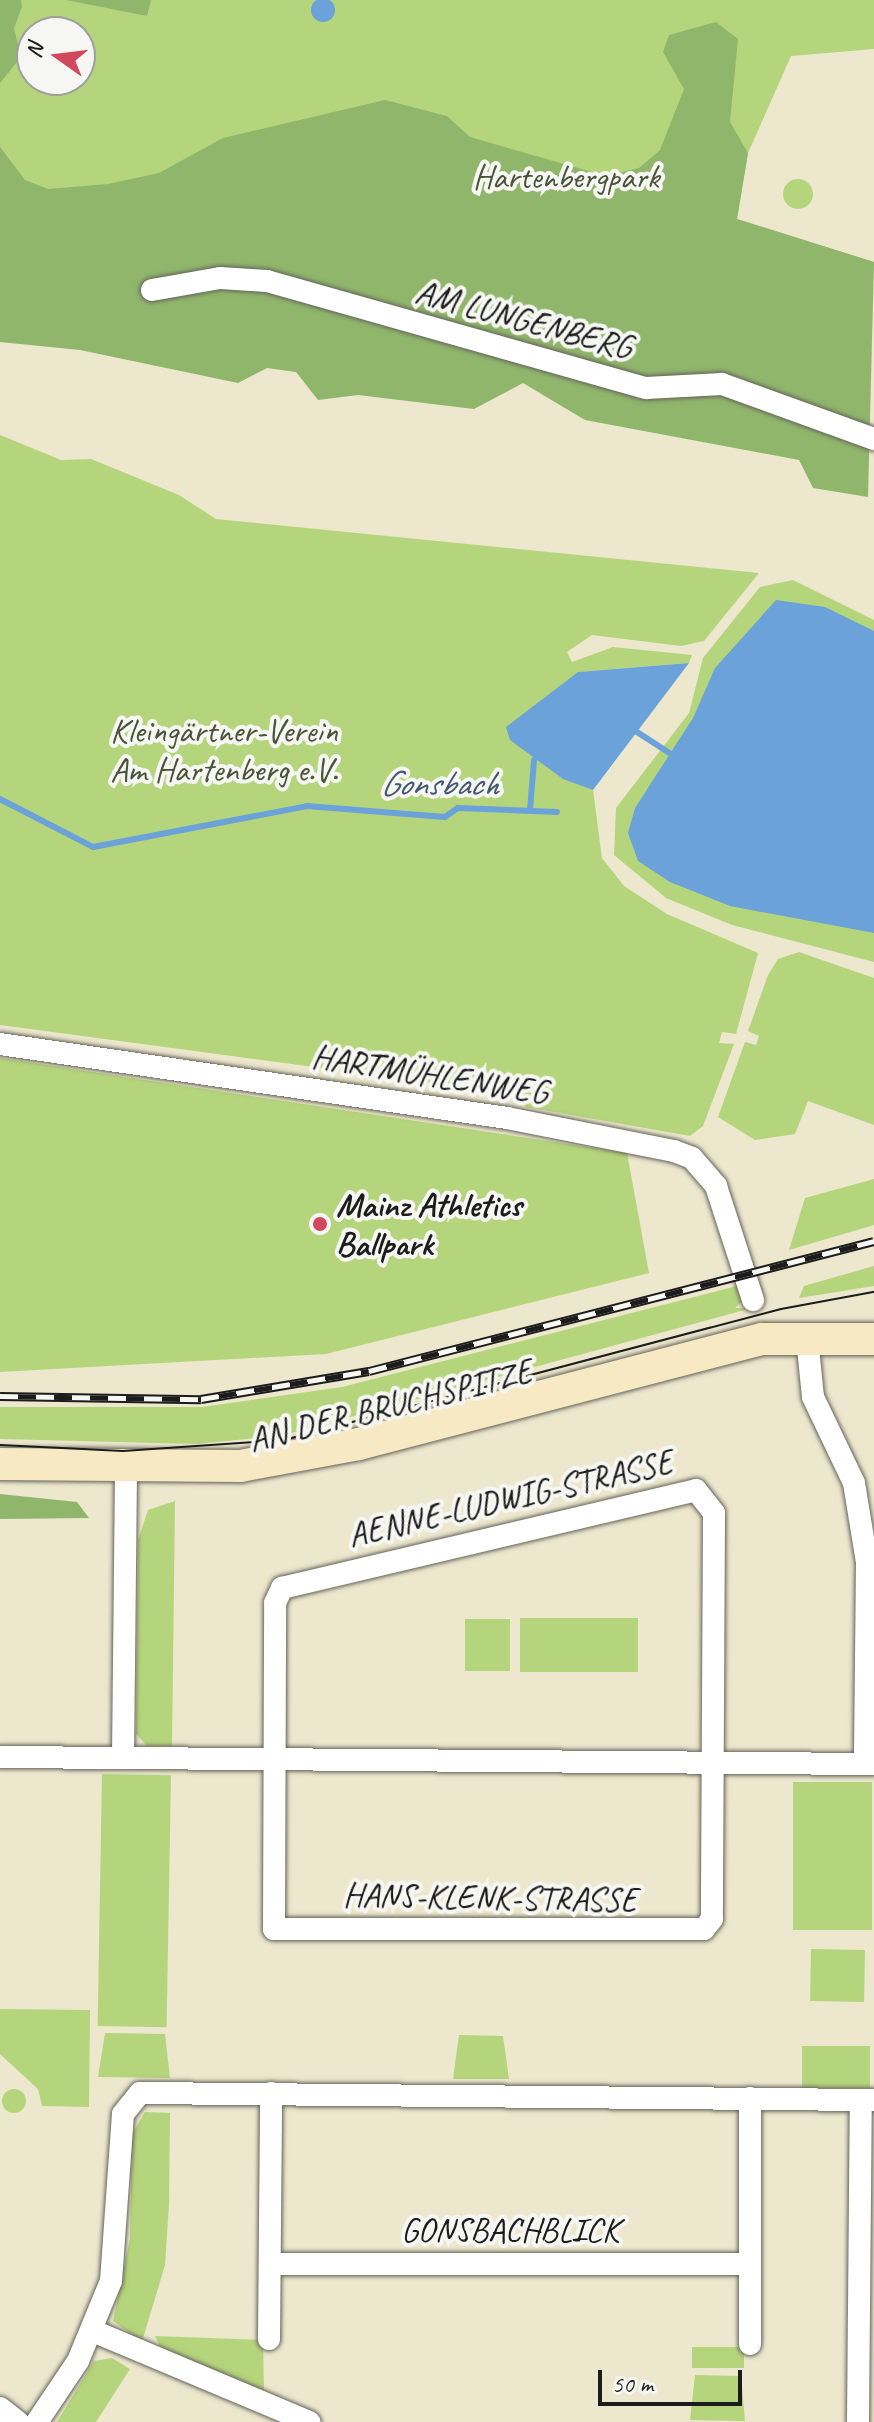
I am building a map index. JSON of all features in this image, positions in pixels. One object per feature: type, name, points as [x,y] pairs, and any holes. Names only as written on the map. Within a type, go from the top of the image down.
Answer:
[{"type":"main road","name":"AN DER BRUCHSPITZE","points":[[0,1478],[126,1477],[240,1466],[311,1454],[684,1355],[798,1339],[874,1339]]},
{"type":"main road","name":"AN DER BRUCHSPITZE","points":[[0,1464],[126,1477]]},
{"type":"street","name":"AM LUNGENBERG","points":[[152,290],[220,278],[267,281],[646,388],[722,384],[874,439]]},
{"type":"street","name":"HARTMÜHLENWEG","points":[[0,1044],[507,1118],[674,1151],[692,1158],[716,1186],[753,1300]]},
{"type":"street","points":[[0,1757],[870,1764],[864,1480],[813,1397],[798,1339]]},
{"type":"street","points":[[123,1758],[126,1477]]},
{"type":"street","name":"AENNE-LUDWIG-STRASSE","points":[[276,1759],[275,1603],[282,1588],[696,1490],[714,1513],[712,1762]]},
{"type":"street","name":"HANS-KLENK-STRASSE","points":[[276,1759],[274,1929],[681,1933],[704,1929],[712,1919],[712,1762]]},
{"type":"street","points":[[269,2339],[271,2093]]},
{"type":"street","points":[[37,2422],[93,2331],[117,2250],[123,2114],[130,2099],[271,2093],[867,2100],[858,2422]]},
{"type":"street","points":[[750,2098],[750,2344]]},
{"type":"street","name":"GONSBACHBLICK","points":[[270,2264],[750,2264]]},
{"type":"street","points":[[93,2331],[310,2422]]},
{"type":"street","points":[[0,2408],[18,2422]]},
{"type":"green space","name":"Hartenbergpark","points":[[0,0],[874,0],[874,49],[791,56],[748,153],[737,219],[874,262],[737,382],[0,328]]},
{"type":"green space","points":[[0,0],[21,0],[22,7],[16,16],[14,28],[16,63],[0,83]]},
{"type":"green space","points":[[66,0],[151,0],[147,16]]},
{"type":"green space","points":[[716,22],[738,39],[730,122],[748,153],[737,219],[874,262],[868,497],[813,488],[799,460],[585,420],[523,383],[474,409],[358,395],[318,400],[296,372],[267,368],[238,383],[80,350],[0,342],[0,147],[25,180],[48,189],[108,184],[159,173],[223,138],[385,100],[447,116],[470,137],[606,176],[639,168],[660,150],[684,89],[663,52],[669,35]]},
{"type":"green space","points":[[798,179],[804,180],[812,188],[812,200],[804,208],[798,209],[792,208],[784,200],[783,194],[784,188],[792,180]]},
{"type":"green space","name":"Kleingärtner-Verein Am Hartenberg e.V.","points":[[0,435],[61,460],[91,459],[179,495],[216,519],[759,573],[704,641],[681,646],[592,635],[567,652],[572,662],[613,647],[692,655],[689,663],[578,672],[575,782],[593,790],[602,858],[624,886],[667,914],[758,953],[736,1034],[722,1032],[719,1043],[734,1044],[703,1126],[690,1136],[526,1107],[516,1094],[0,1025]]},
{"type":"green space","points":[[793,580],[874,620],[874,962],[732,925],[666,898],[614,855],[616,808],[689,713],[703,658],[760,587]]},
{"type":"green space","points":[[799,952],[874,978],[874,1125],[808,1101],[795,1134],[755,1140],[718,1117],[745,1042],[756,1045],[759,1036],[748,1031],[768,975],[778,959]]},
{"type":"green space","name":"Mainz Athletics Ballpark","points":[[0,1058],[627,1153],[649,1273],[326,1354],[0,1372]]},
{"type":"green space","points":[[874,1179],[874,1225],[789,1250],[805,1198]]},
{"type":"green space","points":[[874,1266],[874,1286],[799,1298],[804,1286]]},
{"type":"green space","points":[[745,1284],[746,1297],[735,1308],[752,1308],[284,1435],[198,1444],[0,1439],[0,1407],[202,1407],[342,1387]]},
{"type":"green space","points":[[0,1494],[77,1502],[89,1518],[0,1519]]},
{"type":"green space","points":[[175,1501],[172,1746],[147,1746],[136,1734],[138,1540],[148,1510]]},
{"type":"green space","points":[[520,1618],[638,1618],[638,1672],[520,1672]]},
{"type":"green space","points":[[465,1619],[510,1619],[510,1671],[465,1671]]},
{"type":"green space","points":[[102,1774],[171,1775],[167,2027],[98,2026]]},
{"type":"green space","points":[[793,1782],[872,1782],[872,1930],[793,1930]]},
{"type":"green space","points":[[811,1949],[865,1950],[864,2002],[810,2001]]},
{"type":"green space","points":[[0,2009],[90,2010],[89,2107],[42,2106],[38,2089],[0,2054]]},
{"type":"green space","points":[[105,2033],[165,2034],[170,2078],[98,2077]]},
{"type":"green space","points":[[459,2035],[503,2036],[509,2079],[453,2079]]},
{"type":"green space","points":[[802,2046],[870,2046],[870,2088],[802,2088]]},
{"type":"green space","points":[[14,2089],[23,2092],[26,2101],[23,2110],[14,2113],[5,2110],[2,2101],[5,2092]]},
{"type":"green space","points":[[145,2112],[170,2113],[169,2204],[165,2265],[142,2342],[113,2321],[130,2238],[132,2134]]},
{"type":"green space","points":[[155,2336],[263,2340],[264,2391],[162,2351]]},
{"type":"green space","points":[[692,2347],[744,2347],[744,2368],[692,2368]]},
{"type":"green space","points":[[112,2358],[130,2369],[96,2422],[57,2422],[94,2361]]},
{"type":"green space","points":[[695,2375],[741,2376],[745,2421],[690,2420]]},
{"type":"water","points":[[323,-2],[331,2],[335,10],[331,18],[323,22],[315,18],[311,10],[315,2]]},
{"type":"water","points":[[776,600],[825,607],[874,631],[874,933],[730,906],[670,882],[638,861],[628,833],[635,808],[693,718],[715,668]]},
{"type":"water","points":[[689,663],[593,790],[563,779],[510,740],[506,727],[578,672]]},
{"type":"waterway","points":[[637,732],[671,754]]},
{"type":"waterway","points":[[530,810],[534,760]]},
{"type":"waterway","name":"Gonsbach","points":[[0,799],[93,847],[307,806],[445,817],[458,808],[557,812]]},
{"type":"tram line","points":[[0,1445],[123,1451],[284,1440],[781,1309],[874,1292]]},
{"type":"railway","points":[[0,1396],[201,1399],[369,1371],[874,1241]]},
{"type":"place","name":"Mainz Athletics Ballpark","points":[[320,1224]]}]
